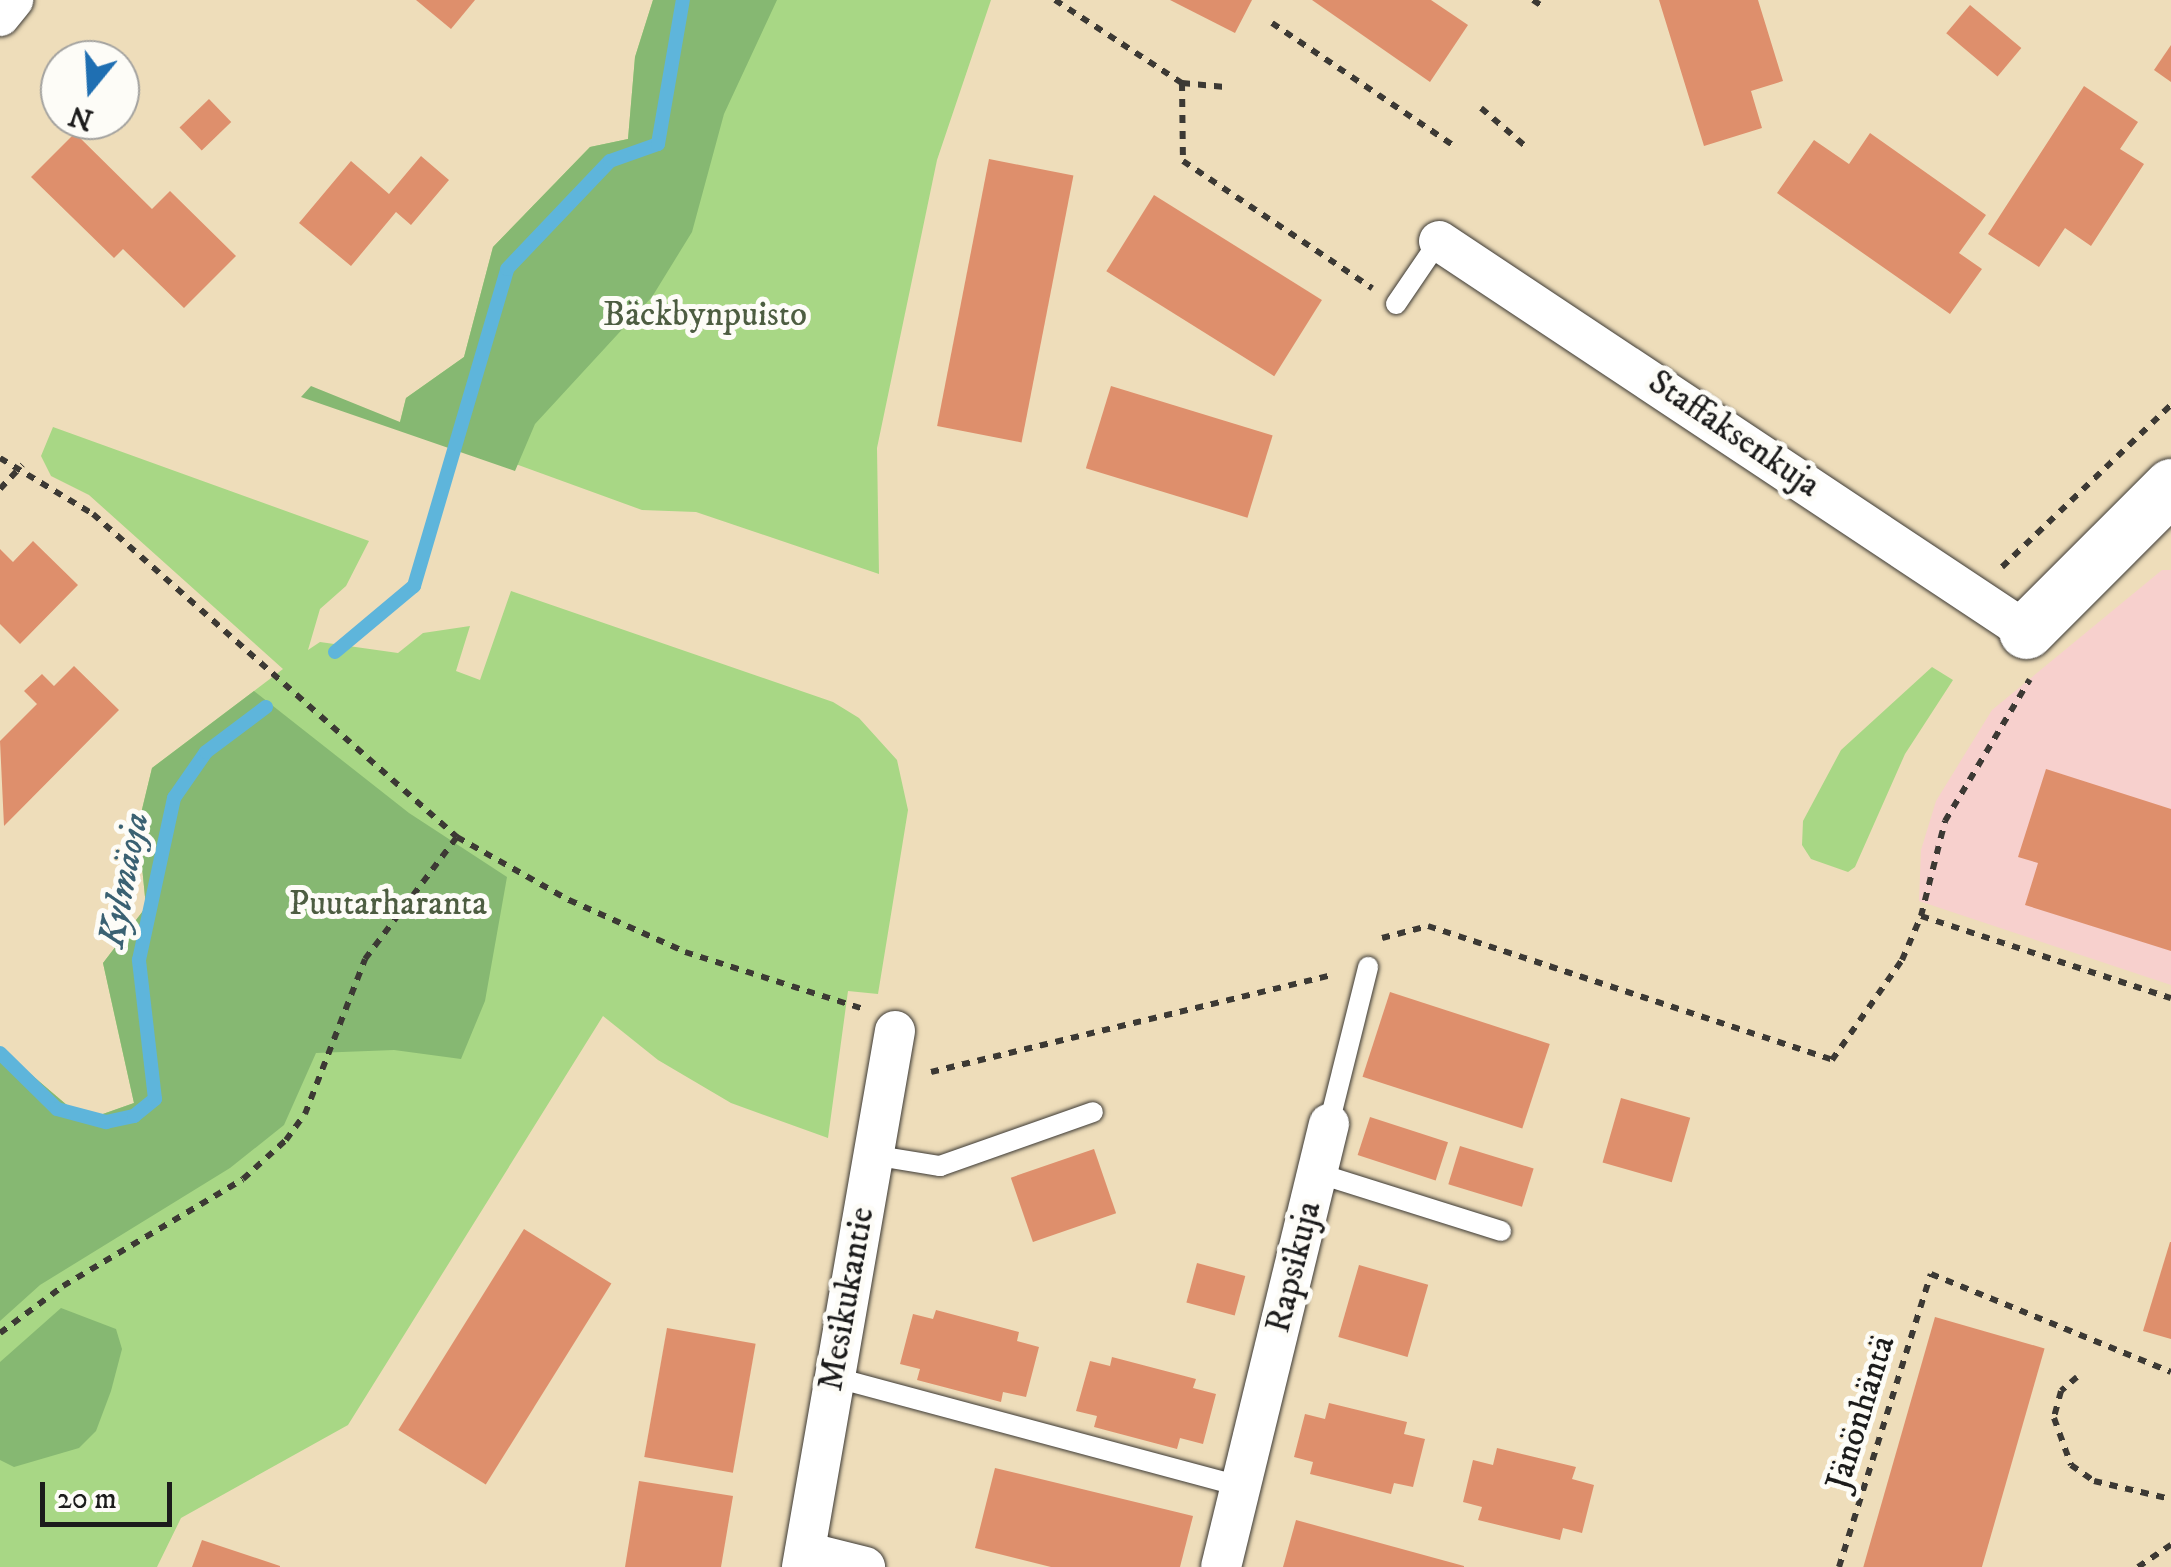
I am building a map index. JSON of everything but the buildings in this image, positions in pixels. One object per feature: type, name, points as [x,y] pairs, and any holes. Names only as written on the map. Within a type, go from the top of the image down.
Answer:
[{"type":"street","points":[[0,16],[13,0]]},
{"type":"street","name":"Staffaksenkuja","points":[[1439,241],[1976,596],[2030,652]]},
{"type":"street","points":[[2030,652],[2171,486]]},
{"type":"street","name":"Mesikukantie","points":[[803,1559],[895,1031]]},
{"type":"street","name":"Rapsikuja","points":[[1221,1567],[1329,1124]]},
{"type":"street","points":[[803,1559],[864,1567]]},
{"type":"lane","points":[[1396,304],[1439,241]]},
{"type":"lane","name":"Rapsikuja","points":[[1329,1124],[1368,967]]},
{"type":"lane","points":[[872,1156],[940,1166],[1093,1112]]},
{"type":"lane","points":[[1317,1173],[1501,1231]]},
{"type":"lane","points":[[833,1377],[1239,1486]]},
{"type":"path","points":[[1055,0],[1182,83],[1225,87]]},
{"type":"path","points":[[1533,0],[1545,8]]},
{"type":"path","points":[[1272,22],[1456,146]]},
{"type":"path","points":[[1182,83],[1183,161],[1396,304]]},
{"type":"path","points":[[1481,108],[1524,145]]},
{"type":"path","points":[[1976,596],[2171,405]]},
{"type":"path","points":[[0,458],[22,466],[93,514],[456,837],[569,900],[685,952],[793,990],[862,1005]]},
{"type":"path","points":[[0,489],[22,466]]},
{"type":"path","points":[[1375,940],[1428,926],[1832,1060],[1872,1011],[1921,916],[1945,821],[2030,652]]},
{"type":"path","points":[[0,1332],[63,1286],[243,1179],[286,1140],[305,1114],[364,960],[456,837]]},
{"type":"path","points":[[1921,916],[2171,998]]},
{"type":"path","points":[[886,1076],[922,1075],[1368,967]]},
{"type":"path","name":"Jänönhäntä","points":[[1839,1567],[1931,1274],[2171,1372]]},
{"type":"path","points":[[2077,1377],[2061,1391],[2054,1418],[2071,1465],[2094,1480],[2171,1499]]},
{"type":"path","points":[[2138,1567],[2171,1545]]},
{"type":"shaded area","points":[[2162,570],[2171,570],[2171,985],[1919,901],[1921,850],[1936,801],[1992,710]]},
{"type":"green space","name":"Bäckbynpuisto","points":[[653,0],[991,0],[937,160],[877,448],[879,574],[696,512],[642,510],[400,422],[406,398],[464,357],[493,247],[590,147],[628,139],[635,57]]},
{"type":"green space","points":[[653,0],[777,0],[724,114],[692,232],[652,297],[535,424],[515,471],[301,397],[311,386],[400,422],[406,398],[464,357],[493,247],[590,147],[628,139],[635,57]]},
{"type":"green space","name":"Puutarharanta","points":[[53,427],[369,541],[346,586],[320,609],[308,650],[320,642],[398,653],[423,633],[470,626],[456,671],[480,680],[511,591],[833,702],[859,718],[897,760],[908,810],[878,994],[848,991],[828,1138],[731,1103],[658,1060],[603,1016],[348,1425],[181,1518],[157,1567],[0,1567],[0,1048],[68,1106],[100,1115],[134,1103],[103,963],[146,907],[138,826],[152,768],[283,669],[89,495],[51,476],[41,456]]},
{"type":"green space","points":[[1932,667],[1953,680],[1905,754],[1855,867],[1848,872],[1811,859],[1802,845],[1803,821],[1841,750]]},
{"type":"green space","points":[[254,691],[409,813],[507,877],[485,1001],[461,1059],[394,1050],[316,1053],[284,1125],[230,1168],[40,1285],[0,1321],[0,1048],[68,1106],[100,1115],[134,1103],[103,963],[146,907],[138,826],[152,768]]},
{"type":"green space","points":[[61,1308],[116,1329],[122,1349],[111,1391],[96,1431],[79,1448],[14,1467],[0,1460],[0,1362]]},
{"type":"waterway","points":[[335,652],[414,586],[507,269],[610,161],[658,144],[683,0]]},
{"type":"waterway","name":"Kylmäoja","points":[[0,1053],[57,1109],[106,1122],[134,1116],[155,1099],[139,960],[174,798],[206,752],[266,707]]}]
